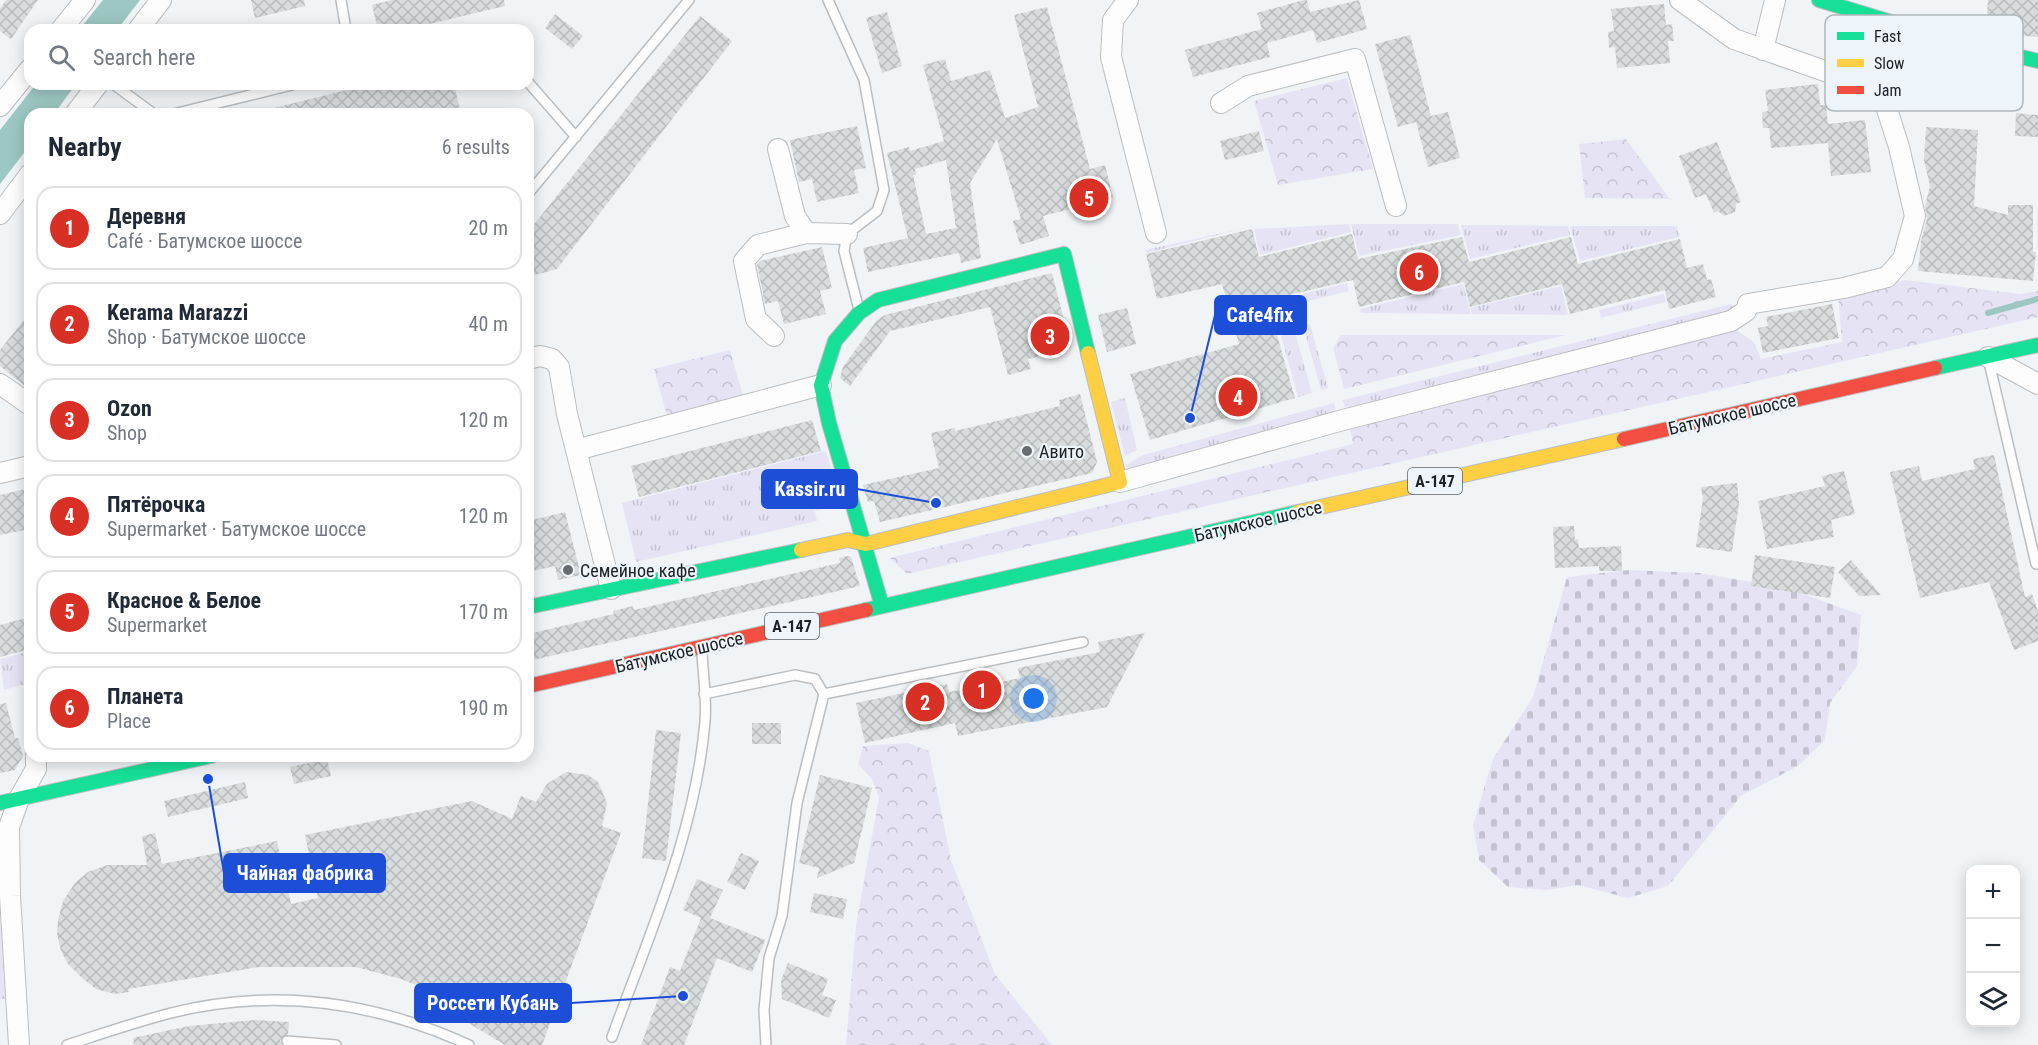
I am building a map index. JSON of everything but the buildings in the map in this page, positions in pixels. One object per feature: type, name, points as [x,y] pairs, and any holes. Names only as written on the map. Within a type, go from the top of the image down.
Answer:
[{"type":"main road","points":[[1819,0],[1868,15]]},
{"type":"main road","points":[[2023,57],[2038,61]]},
{"type":"main road","points":[[534,606],[848,540],[866,544],[1120,482],[1064,254],[878,300],[859,313],[835,341],[821,385],[829,423],[866,544],[882,606]]},
{"type":"main road","name":"Батумское шоссе","points":[[534,685],[2038,345]]},
{"type":"main road","points":[[10,801],[184,762]]},
{"type":"street","points":[[66,24],[85,0]]},
{"type":"street","points":[[143,24],[161,0]]},
{"type":"street","points":[[1128,0],[1113,20],[1111,57],[1156,233]]},
{"type":"street","points":[[1680,0],[1734,39],[1825,70]]},
{"type":"street","points":[[1762,50],[1775,0]]},
{"type":"street","points":[[1221,103],[1248,86],[1355,59],[1396,206]]},
{"type":"street","points":[[0,106],[24,76]]},
{"type":"street","points":[[80,108],[93,90]]},
{"type":"street","points":[[1120,482],[1343,420],[1731,321],[1746,311],[1748,304],[1845,288],[1887,277],[1904,259],[1915,216],[1899,147],[1888,111]]},
{"type":"street","points":[[778,149],[795,216],[806,233]]},
{"type":"street","points":[[0,214],[24,182]]},
{"type":"street","points":[[774,336],[756,319],[744,261],[758,245],[806,233],[847,234]]},
{"type":"street","points":[[534,358],[540,356],[552,359],[559,367],[567,414],[611,589]]},
{"type":"street","points":[[1988,357],[2038,384]]},
{"type":"street","points":[[0,384],[24,401]]},
{"type":"street","points":[[576,450],[821,385]]},
{"type":"street","points":[[0,473],[24,467]]},
{"type":"street","points":[[19,1045],[5,897],[10,801],[36,769],[36,762]]},
{"type":"lane","points":[[341,0],[345,24]]},
{"type":"lane","points":[[534,187],[689,0]]},
{"type":"lane","points":[[828,0],[864,80],[884,190],[877,211],[847,234],[844,251],[859,313]]},
{"type":"lane","points":[[534,89],[576,136]]},
{"type":"lane","points":[[121,90],[146,108]]},
{"type":"lane","points":[[198,108],[271,90]]},
{"type":"lane","points":[[1988,357],[2036,564]]},
{"type":"lane","points":[[824,694],[1083,642]]},
{"type":"lane","points":[[612,1038],[674,867],[693,795],[705,720],[702,647]]},
{"type":"lane","points":[[704,694],[795,675],[815,679],[824,694],[797,803],[782,916],[769,958],[764,1010],[766,1045]]},
{"type":"lane","points":[[67,1045],[173,1012],[241,1002],[309,1000],[373,1009],[430,1027],[469,1045]]},
{"type":"lane","points":[[287,1041],[336,1045]]},
{"type":"green space","points":[[1347,78],[1373,169],[1278,185],[1254,101]]},
{"type":"green space","points":[[1626,139],[1670,199],[1585,198],[1579,144]]},
{"type":"green space","points":[[1349,224],[1351,232],[1260,255],[1254,229]]},
{"type":"green space","points":[[1351,224],[1458,224],[1461,235],[1359,256]]},
{"type":"green space","points":[[1461,225],[1568,226],[1570,235],[1470,259]]},
{"type":"green space","points":[[1570,226],[1677,226],[1679,237],[1580,261]]},
{"type":"green space","points":[[1245,228],[1146,253],[1145,250]]},
{"type":"green space","points":[[1905,280],[2020,294],[2038,291],[2038,317],[907,574],[890,558],[1353,444],[1349,424],[1732,327],[1754,342],[1761,359],[1842,342],[1838,295]]},
{"type":"green space","points":[[1347,283],[1349,291],[1304,302],[1302,294]]},
{"type":"green space","points":[[1463,284],[1471,314],[1361,313],[1360,309]]},
{"type":"green space","points":[[1561,286],[1568,315],[1472,314],[1470,308]]},
{"type":"green space","points":[[1664,294],[1666,302],[1601,318],[1599,310]]},
{"type":"green space","points":[[1731,304],[1739,310],[1346,410],[1343,400]]},
{"type":"green space","points":[[1310,324],[1328,388],[1321,390],[1303,326]]},
{"type":"green space","points":[[1294,329],[1312,393],[1298,397],[1280,332]]},
{"type":"green space","points":[[1341,335],[1566,335],[1344,389],[1333,348]]},
{"type":"green space","points":[[730,350],[743,396],[667,416],[654,369]]},
{"type":"green space","points":[[1125,398],[1137,450],[1125,456],[1111,402]]},
{"type":"green space","points":[[1334,403],[1336,412],[1127,470],[1126,465],[1143,455]]},
{"type":"green space","points":[[826,451],[842,505],[815,511],[817,521],[636,562],[622,503]]},
{"type":"green space","points":[[1629,570],[1699,573],[1787,588],[1861,615],[1857,666],[1830,703],[1825,740],[1798,766],[1741,796],[1668,886],[1628,898],[1578,885],[1547,890],[1508,887],[1479,860],[1473,825],[1493,759],[1533,697],[1567,577]]},
{"type":"green space","points":[[24,653],[24,685],[4,690],[0,659]]},
{"type":"green space","points":[[908,743],[929,751],[951,860],[995,974],[1052,1045],[846,1045],[856,925],[879,797],[872,779],[858,764],[863,746]]},
{"type":"green space","points":[[0,916],[5,999],[0,999]]},
{"type":"shaded area","points":[[103,0],[140,0],[122,24],[84,24]]},
{"type":"shaded area","points":[[31,90],[72,90],[58,108],[24,108],[24,153],[0,184],[0,130]]},
{"type":"waterway","points":[[1988,313],[2038,299]]},
{"type":"traffic: fast","points":[[1819,0],[1868,15]]},
{"type":"traffic: fast","points":[[2023,57],[2038,61]]},
{"type":"traffic: fast","points":[[882,606],[829,423],[821,385],[835,341],[859,313],[878,300],[1064,254],[1088,353]]},
{"type":"traffic: fast","points":[[1935,368],[2038,345]]},
{"type":"traffic: fast","points":[[866,610],[1298,512]]},
{"type":"traffic: fast","points":[[534,606],[801,550]]},
{"type":"traffic: fast","points":[[0,803],[184,762]]},
{"type":"traffic: slow","points":[[801,550],[848,540],[866,544],[1120,482],[1088,353]]},
{"type":"traffic: slow","points":[[1298,512],[1624,439]]},
{"type":"traffic: jam","points":[[1624,439],[1935,368]]},
{"type":"traffic: jam","points":[[534,685],[866,610]]},
{"type":"place","name":"Красное & Белое","points":[[1089,198]]},
{"type":"place","name":"Планета","points":[[1419,272]]},
{"type":"place","name":"Ozon","points":[[1050,336]]},
{"type":"place","name":"Пятёрочка","points":[[1238,397]]},
{"type":"place","name":"Cafe4fix","points":[[1190,418]]},
{"type":"place","name":"Авито","points":[[1027,451]]},
{"type":"place","name":"Kassir.ru","points":[[936,503]]},
{"type":"place","name":"Семейное кафе","points":[[568,570]]},
{"type":"place","name":"Деревня","points":[[982,690]]},
{"type":"place","name":"Kerama Marazzi","points":[[925,702]]},
{"type":"place","name":"Чайная фабрика","points":[[208,779]]},
{"type":"place","name":"Россети Кубань","points":[[683,996]]}]
